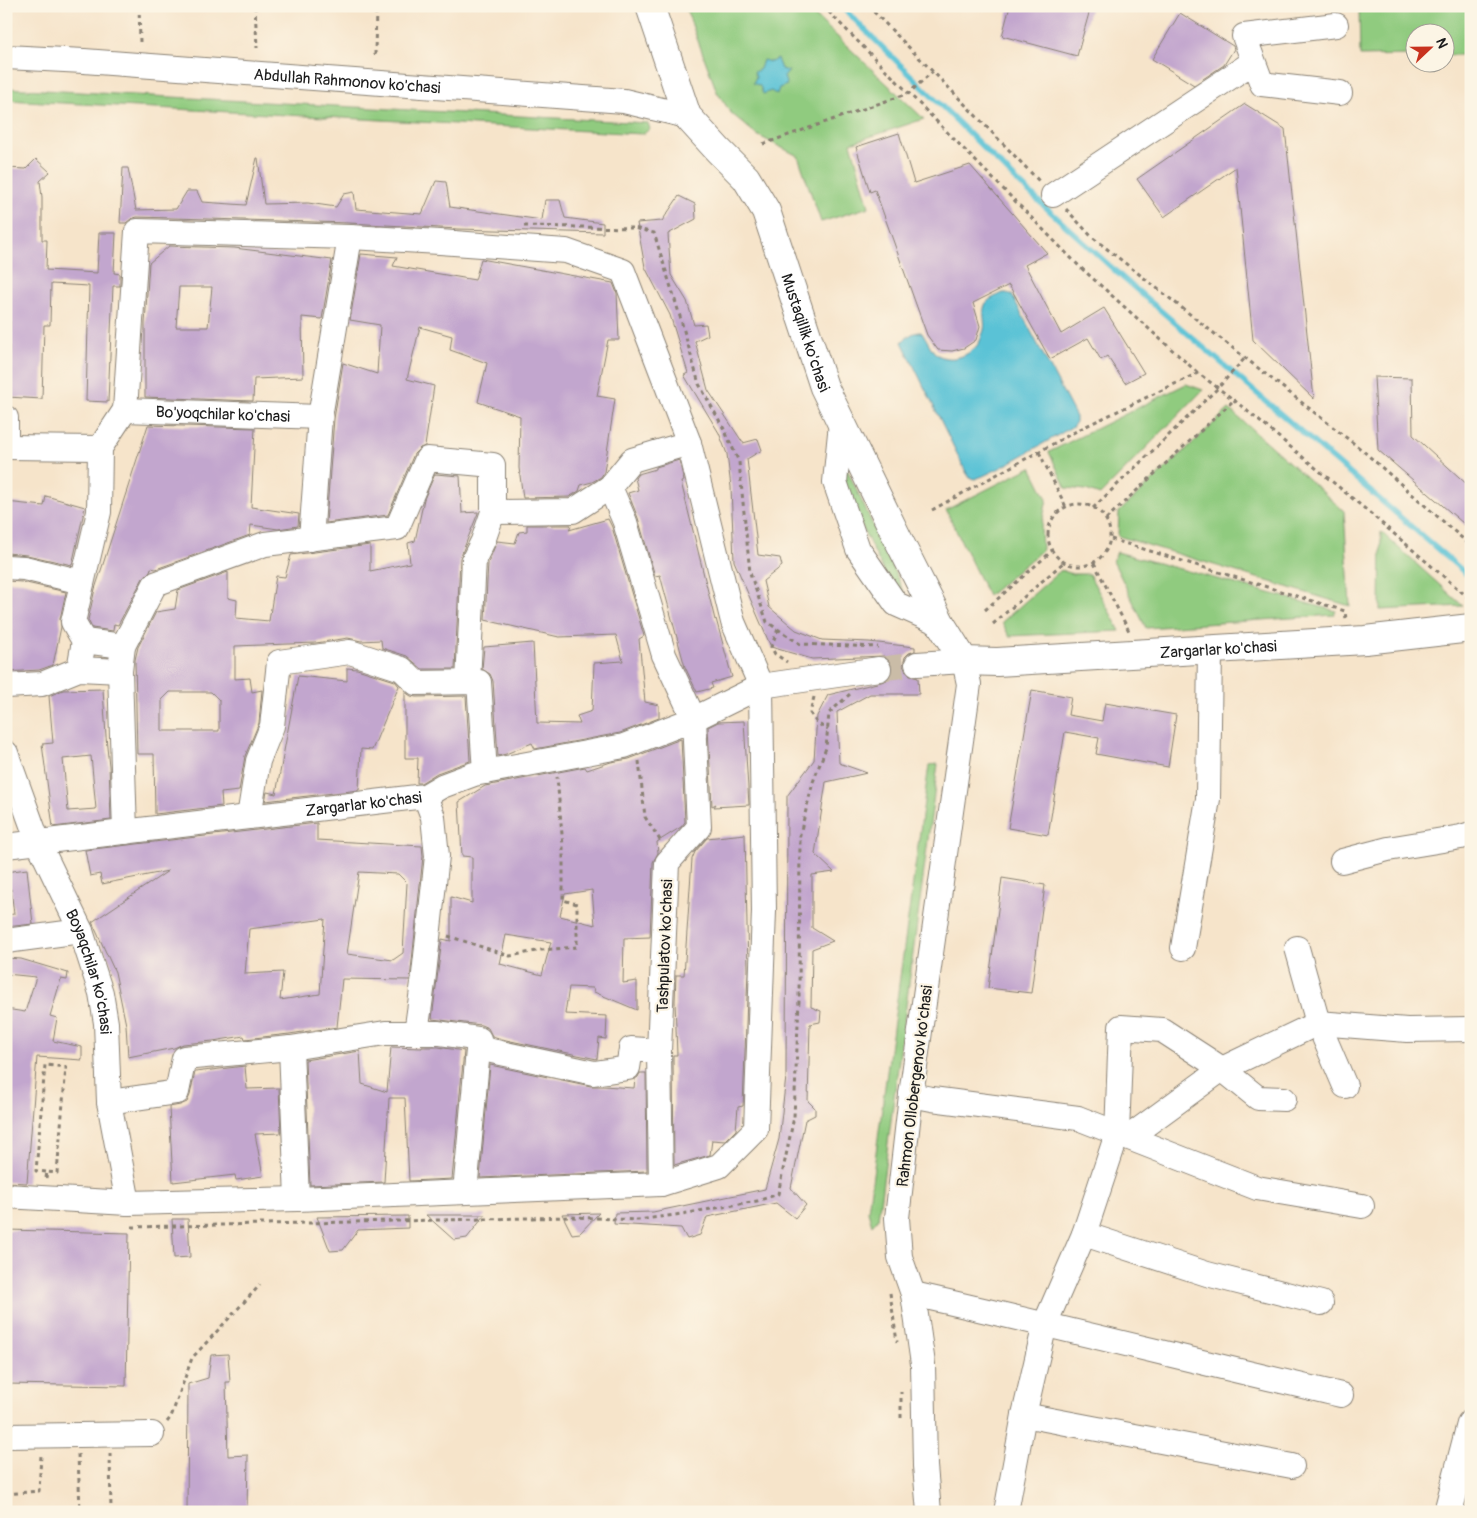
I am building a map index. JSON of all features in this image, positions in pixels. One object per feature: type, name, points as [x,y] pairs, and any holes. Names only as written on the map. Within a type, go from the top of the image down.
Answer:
[{"type":"main road","name":"Mustaqillik ko'chasi","points":[[650,6],[687,116],[746,178],[766,211],[824,387],[941,624],[964,661]]},
{"type":"main road","name":"Zargarlar ko'chasi","points":[[964,661],[997,662],[1366,640],[1471,628]]},
{"type":"main road","points":[[1448,1512],[1471,1424]]},
{"type":"street","points":[[1336,25],[1244,36],[1262,84],[1340,93]]},
{"type":"street","name":"Abdullah Rahmonov ko'chasi","points":[[6,57],[624,101],[687,116]]},
{"type":"street","points":[[1052,196],[1253,62]]},
{"type":"street","points":[[6,1196],[128,1203],[661,1184],[719,1166],[756,1129],[764,911],[761,686],[733,622],[689,442],[623,271],[566,251],[350,237],[137,231],[125,410],[100,448],[99,512],[73,622],[84,641],[79,670]]},
{"type":"street","points":[[311,539],[320,417],[350,237]]},
{"type":"street","name":"Bo'yoqchilar ko'chasi","points":[[125,410],[320,417]]},
{"type":"street","points":[[6,418],[6,438]]},
{"type":"street","points":[[841,423],[834,482],[858,549],[896,604],[941,624]]},
{"type":"street","points":[[493,512],[573,511],[610,487],[632,460],[689,442]]},
{"type":"street","points":[[6,447],[100,448]]},
{"type":"street","points":[[125,832],[120,671],[123,646],[155,584],[265,544],[396,528],[427,459],[493,465],[493,512],[483,541],[474,559],[468,682]]},
{"type":"street","points":[[610,487],[625,522],[664,655],[694,719]]},
{"type":"street","points":[[6,567],[24,568],[82,582]]},
{"type":"street","points":[[84,641],[123,646]]},
{"type":"street","points":[[1183,948],[1208,799],[1210,649]]},
{"type":"street","points":[[249,817],[258,761],[272,726],[278,662],[350,652],[402,669],[416,683],[479,682],[484,772]]},
{"type":"street","name":"Zargarlar ko'chasi","points":[[38,842],[425,796],[442,786],[474,774],[624,746],[694,719],[761,686],[880,658]]},
{"type":"street","points":[[917,664],[964,661]]},
{"type":"street","name":"Rahmon Ollobergenov ko'chasi","points":[[929,1512],[925,1466],[923,1364],[913,1294],[900,1257],[897,1218],[911,1095],[969,684],[964,661]]},
{"type":"street","points":[[6,686],[42,684],[79,670],[120,671]]},
{"type":"street","name":"Tashpulatov ko'chasi","points":[[661,1184],[659,1051],[667,863],[698,827],[694,719]]},
{"type":"street","name":"Boyaqchilar ko'chasi","points":[[6,753],[38,842],[81,931],[101,993],[106,1023],[110,1102],[128,1203]]},
{"type":"street","points":[[416,1033],[437,856],[433,817],[425,796]]},
{"type":"street","points":[[1342,861],[1388,849],[1471,834]]},
{"type":"street","points":[[6,846],[38,842]]},
{"type":"street","points":[[6,941],[81,931]]},
{"type":"street","points":[[1297,948],[1318,1023],[1345,1086]]},
{"type":"street","points":[[1123,1136],[1222,1069],[1318,1023],[1407,1030],[1471,1029]]},
{"type":"street","points":[[1006,1512],[1024,1415],[1045,1324],[1084,1234],[1123,1136],[1121,1027],[1162,1030],[1222,1069],[1258,1098],[1284,1099]]},
{"type":"street","points":[[110,1102],[176,1092],[184,1058],[291,1048],[385,1033],[439,1033],[479,1039],[465,1192]]},
{"type":"street","points":[[291,1048],[297,1198]]},
{"type":"street","points":[[478,1048],[594,1072],[628,1068],[631,1049],[659,1051]]},
{"type":"street","points":[[911,1095],[1078,1118],[1257,1188],[1362,1206]]},
{"type":"street","points":[[1084,1234],[1207,1274],[1321,1303]]},
{"type":"street","points":[[913,1294],[1341,1395]]},
{"type":"street","points":[[1024,1415],[1292,1466]]},
{"type":"street","points":[[6,1436],[110,1435],[157,1431]]},
{"type":"path","points":[[139,6],[140,42]]},
{"type":"path","points":[[255,6],[257,48]]},
{"type":"path","points":[[375,55],[376,6]]},
{"type":"path","points":[[823,6],[1079,266],[1198,373],[1234,400],[1364,508],[1471,600]]},
{"type":"path","points":[[868,6],[1092,237],[1362,450],[1471,546]]},
{"type":"path","points":[[764,144],[909,93],[933,71]]},
{"type":"path","points":[[1093,508],[1218,388],[1245,358]]},
{"type":"path","points":[[932,510],[1082,428],[1198,373]]},
{"type":"path","points":[[1106,519],[1234,400]]},
{"type":"path","points":[[1039,452],[1066,507]]},
{"type":"path","points":[[1080,504],[1093,508],[1099,511],[1106,519],[1110,528],[1111,539],[1105,553],[1094,563],[1084,566],[1074,566],[1064,562],[1056,556],[1050,547],[1049,527],[1054,517],[1070,505],[1080,504]]},
{"type":"path","points":[[1111,539],[1345,610],[1346,619]]},
{"type":"path","points":[[985,610],[1052,551]]},
{"type":"path","points":[[993,624],[1064,562]]},
{"type":"path","points":[[1094,563],[1132,637]]},
{"type":"path","points":[[771,647],[778,629]]},
{"type":"path","points":[[870,646],[880,658]]},
{"type":"path","points":[[817,723],[828,730]]},
{"type":"path","points":[[637,741],[645,817],[673,856]]},
{"type":"path","points":[[429,930],[510,956],[541,950],[577,947],[577,904],[562,900],[563,846],[555,759]]},
{"type":"path","points":[[45,1066],[66,1068],[57,1173],[47,1172],[36,1171],[45,1066]]},
{"type":"path","points":[[45,1198],[47,1172]]},
{"type":"path","points":[[157,1431],[171,1417],[192,1358],[260,1285]]},
{"type":"path","points":[[889,1286],[897,1342]]},
{"type":"path","points":[[901,1390],[901,1418]]},
{"type":"path","points":[[110,1435],[111,1512]]},
{"type":"path","points":[[6,1494],[39,1491],[42,1436]]},
{"type":"path","points":[[78,1436],[80,1512]]},
{"type":"green space","points":[[685,6],[805,6],[924,119],[851,143],[869,207],[821,222],[798,156],[757,135],[731,113],[717,92]]},
{"type":"green space","points":[[1359,6],[1471,6],[1471,55],[1454,55],[1454,22],[1404,22],[1404,55],[1360,56]]},
{"type":"green space","points":[[6,88],[648,123],[650,129],[643,134],[6,100]]},
{"type":"green space","points":[[1186,384],[1203,390],[1100,495],[1086,490],[1066,488],[1049,452]]},
{"type":"green space","points":[[1229,409],[1344,511],[1350,606],[1118,536],[1119,512]]},
{"type":"green space","points":[[846,467],[909,603],[895,594],[850,503],[844,485]]},
{"type":"green space","points":[[1031,467],[1047,499],[1041,528],[1042,550],[988,596],[946,510]]},
{"type":"green space","points":[[1381,532],[1463,606],[1380,610]]},
{"type":"green space","points":[[1117,552],[1336,611],[1334,615],[1146,628],[1113,561]]},
{"type":"green space","points":[[1061,570],[1072,574],[1089,574],[1120,631],[1009,636],[1002,622]]},
{"type":"green space","points":[[938,764],[878,1219],[872,1225],[868,1211],[929,765]]},
{"type":"water","points":[[777,59],[781,69],[789,71],[784,77],[787,85],[779,88],[777,95],[771,91],[763,94],[760,86],[753,83],[756,77],[754,72],[760,69],[763,60],[771,62]]},
{"type":"water","points":[[1003,293],[1012,295],[1076,417],[1076,422],[1060,434],[1002,467],[975,479],[970,478],[966,472],[902,342],[911,335],[921,332],[934,352],[940,356],[953,358],[966,354],[980,341],[984,330],[984,309],[986,303]]},
{"type":"building","points":[[1010,6],[1091,6],[1077,56],[1002,36]]},
{"type":"building","points":[[1180,13],[1233,46],[1234,49],[1224,65],[1194,85],[1152,59]]},
{"type":"building","points":[[1245,104],[1285,129],[1314,399],[1253,340],[1236,167],[1164,217],[1137,179]]},
{"type":"building","points":[[899,133],[914,183],[970,165],[1047,253],[1025,265],[1061,334],[1104,308],[1144,373],[1125,383],[1107,356],[1101,360],[1088,338],[1050,359],[1009,285],[973,303],[980,326],[976,340],[964,348],[952,351],[938,350],[927,335],[875,190],[870,192],[856,147]]},
{"type":"building","points":[[257,158],[264,204],[308,203],[336,207],[344,194],[354,192],[356,209],[422,214],[436,181],[446,182],[450,207],[542,220],[545,200],[560,200],[565,218],[603,223],[603,233],[137,217],[126,223],[120,223],[123,168],[128,168],[136,210],[176,209],[187,191],[197,191],[202,202],[246,205]]},
{"type":"building","points":[[36,159],[50,172],[40,181],[42,240],[47,240],[46,270],[97,273],[99,233],[116,233],[114,273],[120,274],[120,286],[113,286],[108,402],[86,401],[89,286],[51,284],[50,325],[44,325],[42,399],[7,397],[10,321],[6,321],[9,227],[6,227],[6,168],[26,169]]},
{"type":"building","points":[[679,196],[695,204],[696,219],[668,234],[671,275],[687,301],[694,325],[706,324],[708,335],[695,341],[708,390],[743,443],[758,439],[762,450],[747,459],[758,555],[780,558],[782,566],[763,581],[769,607],[796,630],[822,640],[869,642],[915,647],[915,651],[905,657],[903,665],[910,676],[918,678],[919,694],[870,694],[837,712],[839,763],[867,773],[826,782],[815,854],[834,872],[812,875],[812,928],[833,941],[812,949],[811,1007],[821,1011],[820,1022],[810,1024],[808,1101],[815,1108],[815,1115],[805,1120],[791,1188],[806,1205],[795,1218],[776,1203],[707,1217],[700,1235],[687,1239],[681,1228],[614,1224],[615,1213],[653,1212],[765,1189],[779,1139],[786,1077],[787,796],[814,760],[817,716],[828,695],[887,680],[892,675],[893,668],[890,661],[884,656],[812,659],[771,647],[734,561],[731,487],[727,454],[719,433],[684,375],[688,373],[670,315],[645,267],[637,223],[662,221]]},
{"type":"building","points":[[169,246],[234,248],[332,260],[322,319],[302,317],[303,377],[254,379],[253,401],[145,397],[145,324],[149,263]],"holes":[[[179,287],[212,287],[208,327],[176,327]]]},
{"type":"building","points":[[361,254],[397,257],[393,266],[475,280],[481,259],[613,283],[617,293],[619,340],[608,340],[597,396],[615,399],[604,472],[601,477],[581,485],[579,491],[569,497],[523,498],[519,468],[520,416],[478,402],[487,363],[450,350],[452,336],[420,327],[407,379],[434,386],[425,446],[414,454],[388,515],[326,523],[334,419],[343,363],[377,374],[380,325],[350,320]]},
{"type":"building","points":[[1374,377],[1412,378],[1413,435],[1471,488],[1471,530],[1378,450]]},
{"type":"building","points":[[148,425],[255,428],[251,507],[299,514],[298,526],[278,529],[251,525],[250,535],[156,569],[151,568],[143,578],[118,625],[114,624],[113,631],[92,628],[88,620],[95,589]]},
{"type":"building","points":[[679,460],[684,481],[681,482],[715,620],[732,677],[711,683],[713,688],[697,692],[685,667],[660,575],[655,576],[638,518],[628,493],[638,490],[635,478],[638,474]]},
{"type":"building","points":[[435,474],[460,476],[462,513],[478,512],[460,558],[455,669],[422,669],[407,656],[382,648],[381,640],[361,641],[348,638],[316,643],[235,646],[235,679],[250,678],[252,692],[262,690],[259,723],[245,756],[239,791],[221,793],[222,806],[155,814],[154,754],[137,754],[135,660],[138,647],[156,612],[175,609],[178,590],[228,572],[228,598],[237,600],[236,618],[269,621],[276,576],[285,577],[291,555],[370,545],[370,571],[410,563],[408,543],[415,541],[424,499]],"holes":[[[170,692],[211,692],[219,700],[219,731],[162,731],[162,700]]]},
{"type":"building","points":[[46,496],[85,507],[72,565],[27,555],[7,553],[6,551],[6,502],[44,506]]},
{"type":"building","points":[[608,519],[644,636],[639,639],[645,702],[659,705],[659,718],[620,733],[535,749],[532,743],[498,756],[493,681],[490,674],[482,669],[484,647],[533,643],[537,723],[580,724],[577,716],[592,711],[594,663],[623,661],[616,635],[559,637],[485,620],[488,563],[497,541],[515,543],[519,532],[527,531],[527,525],[571,525],[569,530]]},
{"type":"building","points":[[6,581],[22,582],[66,592],[53,665],[39,670],[6,672]]},
{"type":"building","points":[[347,668],[357,669],[395,681],[399,686],[372,750],[361,749],[359,790],[265,801],[267,792],[276,794],[298,676],[347,681]]},
{"type":"building","points":[[103,689],[111,820],[53,827],[42,744],[53,743],[49,696],[63,690]],"holes":[[[91,756],[96,809],[68,811],[63,759]]]},
{"type":"building","points":[[1032,690],[1071,697],[1068,715],[1102,721],[1105,703],[1176,715],[1168,767],[1096,754],[1099,738],[1065,732],[1048,835],[1008,828]]},
{"type":"building","points":[[405,692],[416,697],[466,696],[470,761],[437,773],[421,783],[417,783],[418,758],[405,758]]},
{"type":"building","points":[[744,721],[749,805],[714,807],[716,804],[712,806],[708,727],[718,722]]},
{"type":"building","points":[[681,739],[685,822],[681,827],[657,842],[658,853],[653,862],[650,937],[624,938],[623,983],[637,981],[637,1010],[594,992],[593,988],[569,987],[565,1014],[607,1016],[606,1039],[599,1038],[597,1059],[492,1036],[488,1028],[481,1025],[432,1019],[442,939],[451,941],[451,897],[472,903],[472,857],[462,856],[459,802],[485,786],[585,767],[587,770],[611,762],[629,759]],"holes":[[[592,890],[595,925],[560,916],[565,894]],[[506,935],[551,942],[542,975],[500,964]]]},
{"type":"building","points":[[317,823],[317,840],[422,846],[423,856],[410,980],[342,979],[337,1027],[245,1039],[244,1036],[183,1044],[174,1048],[128,1057],[126,1025],[115,972],[92,922],[168,871],[102,884],[100,874],[90,876],[85,850]],"holes":[[[359,872],[398,874],[407,883],[403,953],[393,960],[347,954]],[[325,919],[320,994],[280,1000],[283,972],[245,974],[249,929]]]},
{"type":"building","points":[[745,834],[748,970],[743,1106],[738,1107],[736,1130],[725,1141],[712,1140],[710,1155],[674,1165],[673,1055],[677,1055],[676,975],[684,975],[692,859],[695,852],[707,838]]},
{"type":"building","points":[[27,869],[33,924],[6,927],[6,915],[14,914],[11,889],[6,886],[6,872]]},
{"type":"building","points":[[1002,878],[1045,885],[1031,993],[988,988]]},
{"type":"building","points":[[6,958],[21,959],[68,973],[67,980],[61,979],[50,1016],[57,1018],[53,1041],[82,1047],[82,1060],[37,1057],[27,1183],[6,1182],[6,1009],[25,1012],[36,977],[6,974]]},
{"type":"building","points":[[391,1047],[438,1047],[464,1051],[452,1179],[409,1181],[405,1098],[389,1098],[384,1182],[310,1185],[305,1060],[360,1051],[362,1084],[387,1092]]},
{"type":"building","points":[[490,1065],[591,1086],[634,1088],[635,1079],[640,1073],[646,1073],[647,1171],[480,1178]]},
{"type":"building","points":[[245,1066],[247,1089],[279,1088],[281,1133],[255,1134],[263,1176],[236,1180],[235,1175],[173,1182],[169,1107],[187,1102],[195,1072]]},
{"type":"building","points":[[599,1213],[580,1233],[572,1234],[562,1214]]},
{"type":"building","points":[[426,1215],[485,1215],[467,1238],[454,1240]]},
{"type":"building","points":[[408,1216],[408,1228],[358,1230],[343,1250],[330,1251],[317,1217]]},
{"type":"building","points":[[172,1219],[188,1219],[190,1257],[174,1258]]},
{"type":"building","points":[[6,1230],[129,1233],[126,1386],[6,1384]]},
{"type":"building","points":[[228,1354],[230,1382],[226,1382],[228,1456],[248,1455],[247,1512],[187,1512],[188,1384],[208,1378],[211,1355]]},
{"type":"waterway","points":[[841,6],[1019,183],[1123,278],[1471,578]]},
{"type":"tunnel","points":[[879,669],[917,664]]}]
